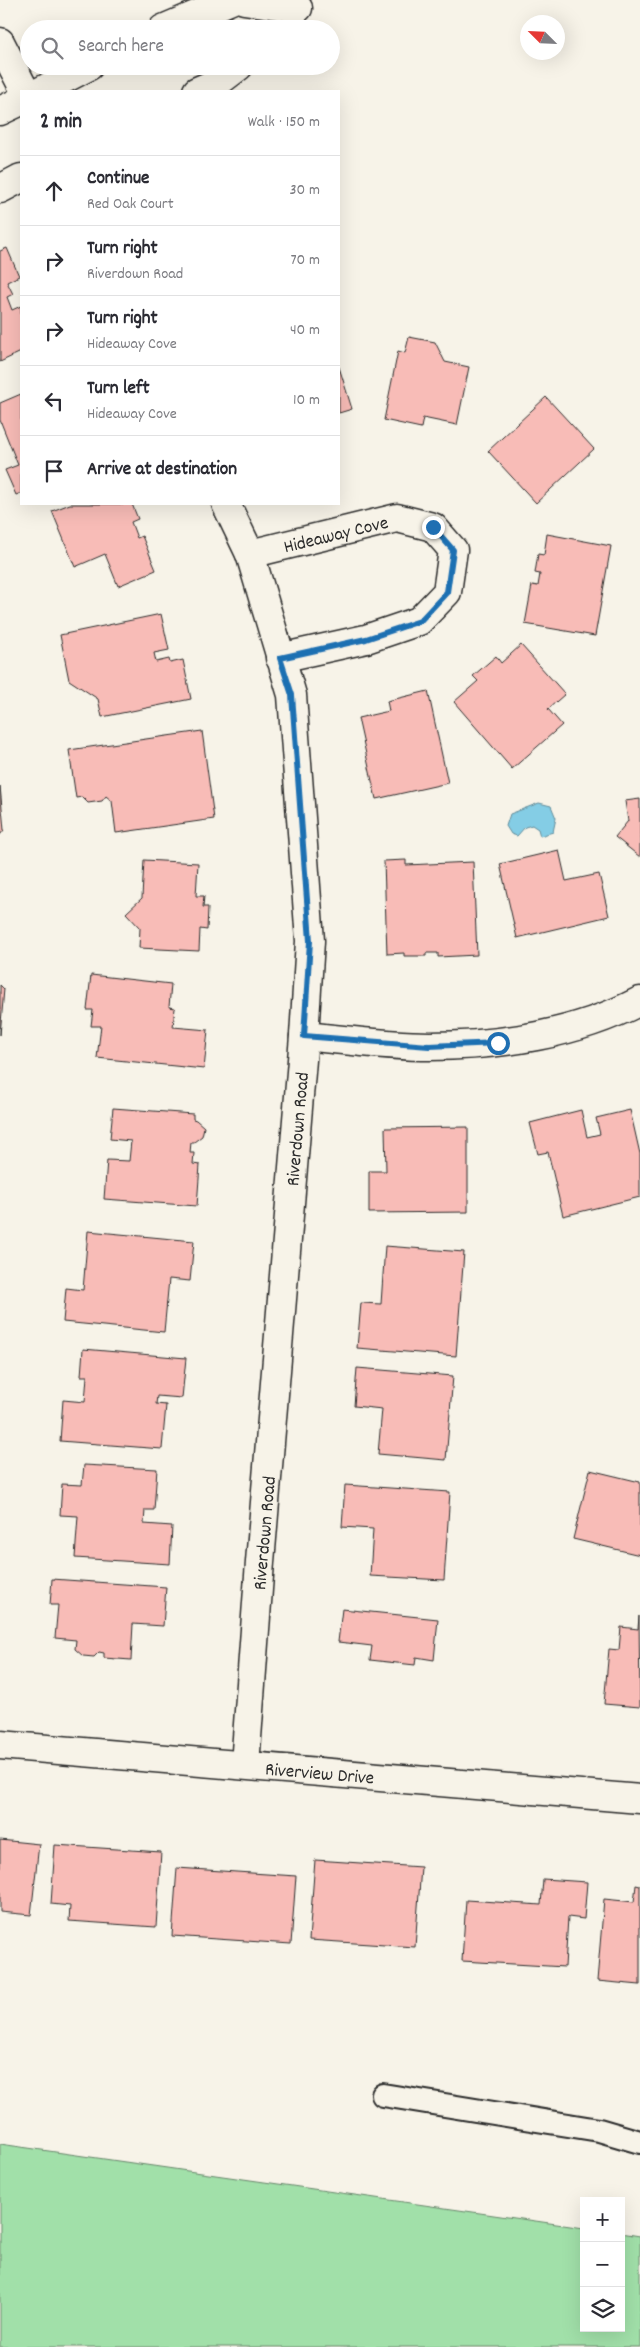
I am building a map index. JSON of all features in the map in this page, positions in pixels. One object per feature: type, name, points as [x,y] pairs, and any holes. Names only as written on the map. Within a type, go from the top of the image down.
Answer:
[{"type":"street","points":[[184,20],[231,0]]},
{"type":"street","points":[[244,0],[306,4]]},
{"type":"street","points":[[289,20],[306,4]]},
{"type":"street","points":[[0,42],[24,90]]},
{"type":"street","points":[[43,90],[72,75]]},
{"type":"street","points":[[200,90],[218,82],[227,75]]},
{"type":"street","points":[[0,111],[20,101]]},
{"type":"street","points":[[0,189],[20,179]]},
{"type":"street","name":"Riverdown Road","points":[[226,505],[250,554],[292,695],[310,941],[245,1765]]},
{"type":"street","name":"Hideaway Cove","points":[[250,554],[397,518],[433,527],[453,550],[447,592],[420,621],[366,639],[280,658]]},
{"type":"street","points":[[304,1036],[429,1046],[498,1043],[565,1029],[640,1001]]},
{"type":"street","name":"Riverview Drive","points":[[0,1745],[640,1799]]},
{"type":"lane","points":[[383,2095],[599,2130],[640,2142]]},
{"type":"green space","points":[[0,2144],[580,2227],[580,2332],[625,2332],[625,2234],[640,2236],[640,2347],[0,2347]]},
{"type":"water","points":[[539,803],[551,806],[556,818],[553,832],[540,836],[538,829],[532,825],[525,827],[517,836],[511,834],[506,826],[510,814]]},
{"type":"building","points":[[7,248],[19,276],[7,282],[13,294],[7,297],[12,310],[20,306],[20,352],[0,362],[0,251]]},
{"type":"building","points":[[409,337],[435,342],[445,362],[469,367],[457,425],[423,418],[421,428],[384,420],[398,351],[405,353]]},
{"type":"building","points":[[340,370],[352,409],[340,413]]},
{"type":"building","points":[[20,394],[20,493],[16,495],[5,470],[18,465],[0,420],[0,403]]},
{"type":"building","points":[[546,397],[594,449],[536,503],[488,451]]},
{"type":"building","points":[[67,505],[132,505],[138,519],[131,522],[137,538],[142,536],[156,570],[118,586],[105,554],[75,567],[52,511]]},
{"type":"building","points":[[547,534],[611,546],[595,636],[525,624],[532,585],[538,586],[540,574],[535,573],[538,554],[544,555]]},
{"type":"building","points":[[161,614],[169,650],[154,653],[156,662],[169,659],[170,663],[183,660],[191,699],[102,717],[98,699],[69,680],[60,635]]},
{"type":"building","points":[[521,645],[565,694],[548,709],[562,725],[512,769],[454,702],[478,681],[473,676],[496,656],[501,663]]},
{"type":"building","points":[[428,691],[448,783],[376,799],[358,718],[389,711],[387,701]]},
{"type":"building","points":[[202,731],[214,819],[116,833],[112,801],[106,796],[102,801],[88,803],[82,797],[76,798],[69,750]]},
{"type":"building","points":[[0,786],[4,830],[0,835]]},
{"type":"building","points":[[640,799],[640,857],[615,837],[628,821],[625,801]]},
{"type":"building","points":[[559,850],[566,881],[599,874],[609,916],[517,938],[500,864]]},
{"type":"building","points":[[144,860],[198,863],[196,896],[204,896],[203,907],[208,907],[207,930],[200,929],[199,951],[139,948],[140,928],[126,913],[142,898]]},
{"type":"building","points":[[406,860],[406,865],[473,862],[477,955],[438,957],[438,953],[426,953],[426,956],[404,956],[404,953],[387,954],[384,861]]},
{"type":"building","points":[[91,975],[171,984],[169,1007],[175,1008],[173,1027],[208,1030],[204,1069],[97,1058],[101,1026],[91,1026],[93,1010],[87,1010]]},
{"type":"building","points":[[0,985],[4,989],[0,1035]]},
{"type":"building","points":[[113,1108],[193,1114],[193,1119],[204,1127],[202,1136],[191,1142],[190,1153],[194,1153],[193,1164],[200,1165],[197,1206],[104,1199],[107,1160],[129,1161],[131,1141],[110,1139]]},
{"type":"building","points":[[581,1110],[587,1137],[600,1134],[596,1118],[630,1110],[640,1154],[640,1197],[563,1216],[548,1152],[538,1154],[530,1123]]},
{"type":"building","points":[[468,1127],[468,1212],[369,1213],[369,1171],[386,1171],[385,1128]]},
{"type":"building","points":[[88,1231],[194,1241],[190,1281],[169,1279],[164,1332],[63,1322],[66,1288],[83,1290]]},
{"type":"building","points":[[385,1246],[464,1252],[456,1356],[357,1348],[361,1303],[381,1304]]},
{"type":"building","points":[[83,1349],[186,1358],[182,1398],[157,1396],[156,1404],[166,1405],[162,1449],[60,1441],[63,1400],[85,1402],[87,1376],[81,1376]]},
{"type":"building","points":[[357,1368],[453,1376],[446,1460],[378,1454],[382,1409],[354,1406]]},
{"type":"building","points":[[84,1465],[157,1469],[154,1510],[145,1510],[144,1524],[172,1526],[170,1564],[75,1558],[78,1516],[60,1515],[62,1484],[82,1485]]},
{"type":"building","points":[[590,1470],[640,1482],[640,1555],[573,1539]]},
{"type":"building","points":[[345,1485],[450,1492],[444,1580],[370,1576],[373,1529],[342,1527]]},
{"type":"building","points":[[52,1579],[166,1587],[163,1626],[133,1624],[131,1660],[104,1658],[104,1653],[99,1652],[94,1657],[83,1656],[75,1649],[76,1640],[55,1638],[58,1605],[50,1605]]},
{"type":"building","points":[[342,1609],[438,1619],[434,1660],[416,1657],[415,1665],[370,1660],[372,1646],[338,1642]]},
{"type":"building","points":[[639,1616],[640,1707],[604,1704],[609,1649],[619,1650],[621,1627],[638,1629]]},
{"type":"building","points":[[0,1840],[39,1844],[31,1915],[0,1912]]},
{"type":"building","points":[[55,1845],[161,1852],[156,1927],[69,1921],[70,1906],[51,1904]]},
{"type":"building","points":[[315,1860],[421,1867],[415,1947],[309,1940]]},
{"type":"building","points":[[177,1868],[296,1876],[291,1944],[172,1936]]},
{"type":"building","points":[[543,1879],[587,1882],[584,1919],[568,1917],[565,1967],[462,1961],[466,1900],[541,1905]]},
{"type":"building","points":[[636,1885],[640,1886],[640,1985],[597,1981],[604,1899],[634,1902]]},
{"type":"route","points":[[433,527],[453,550],[447,592],[420,621],[366,639],[280,658],[292,695],[310,941],[304,1036],[429,1046],[498,1043]]}]
